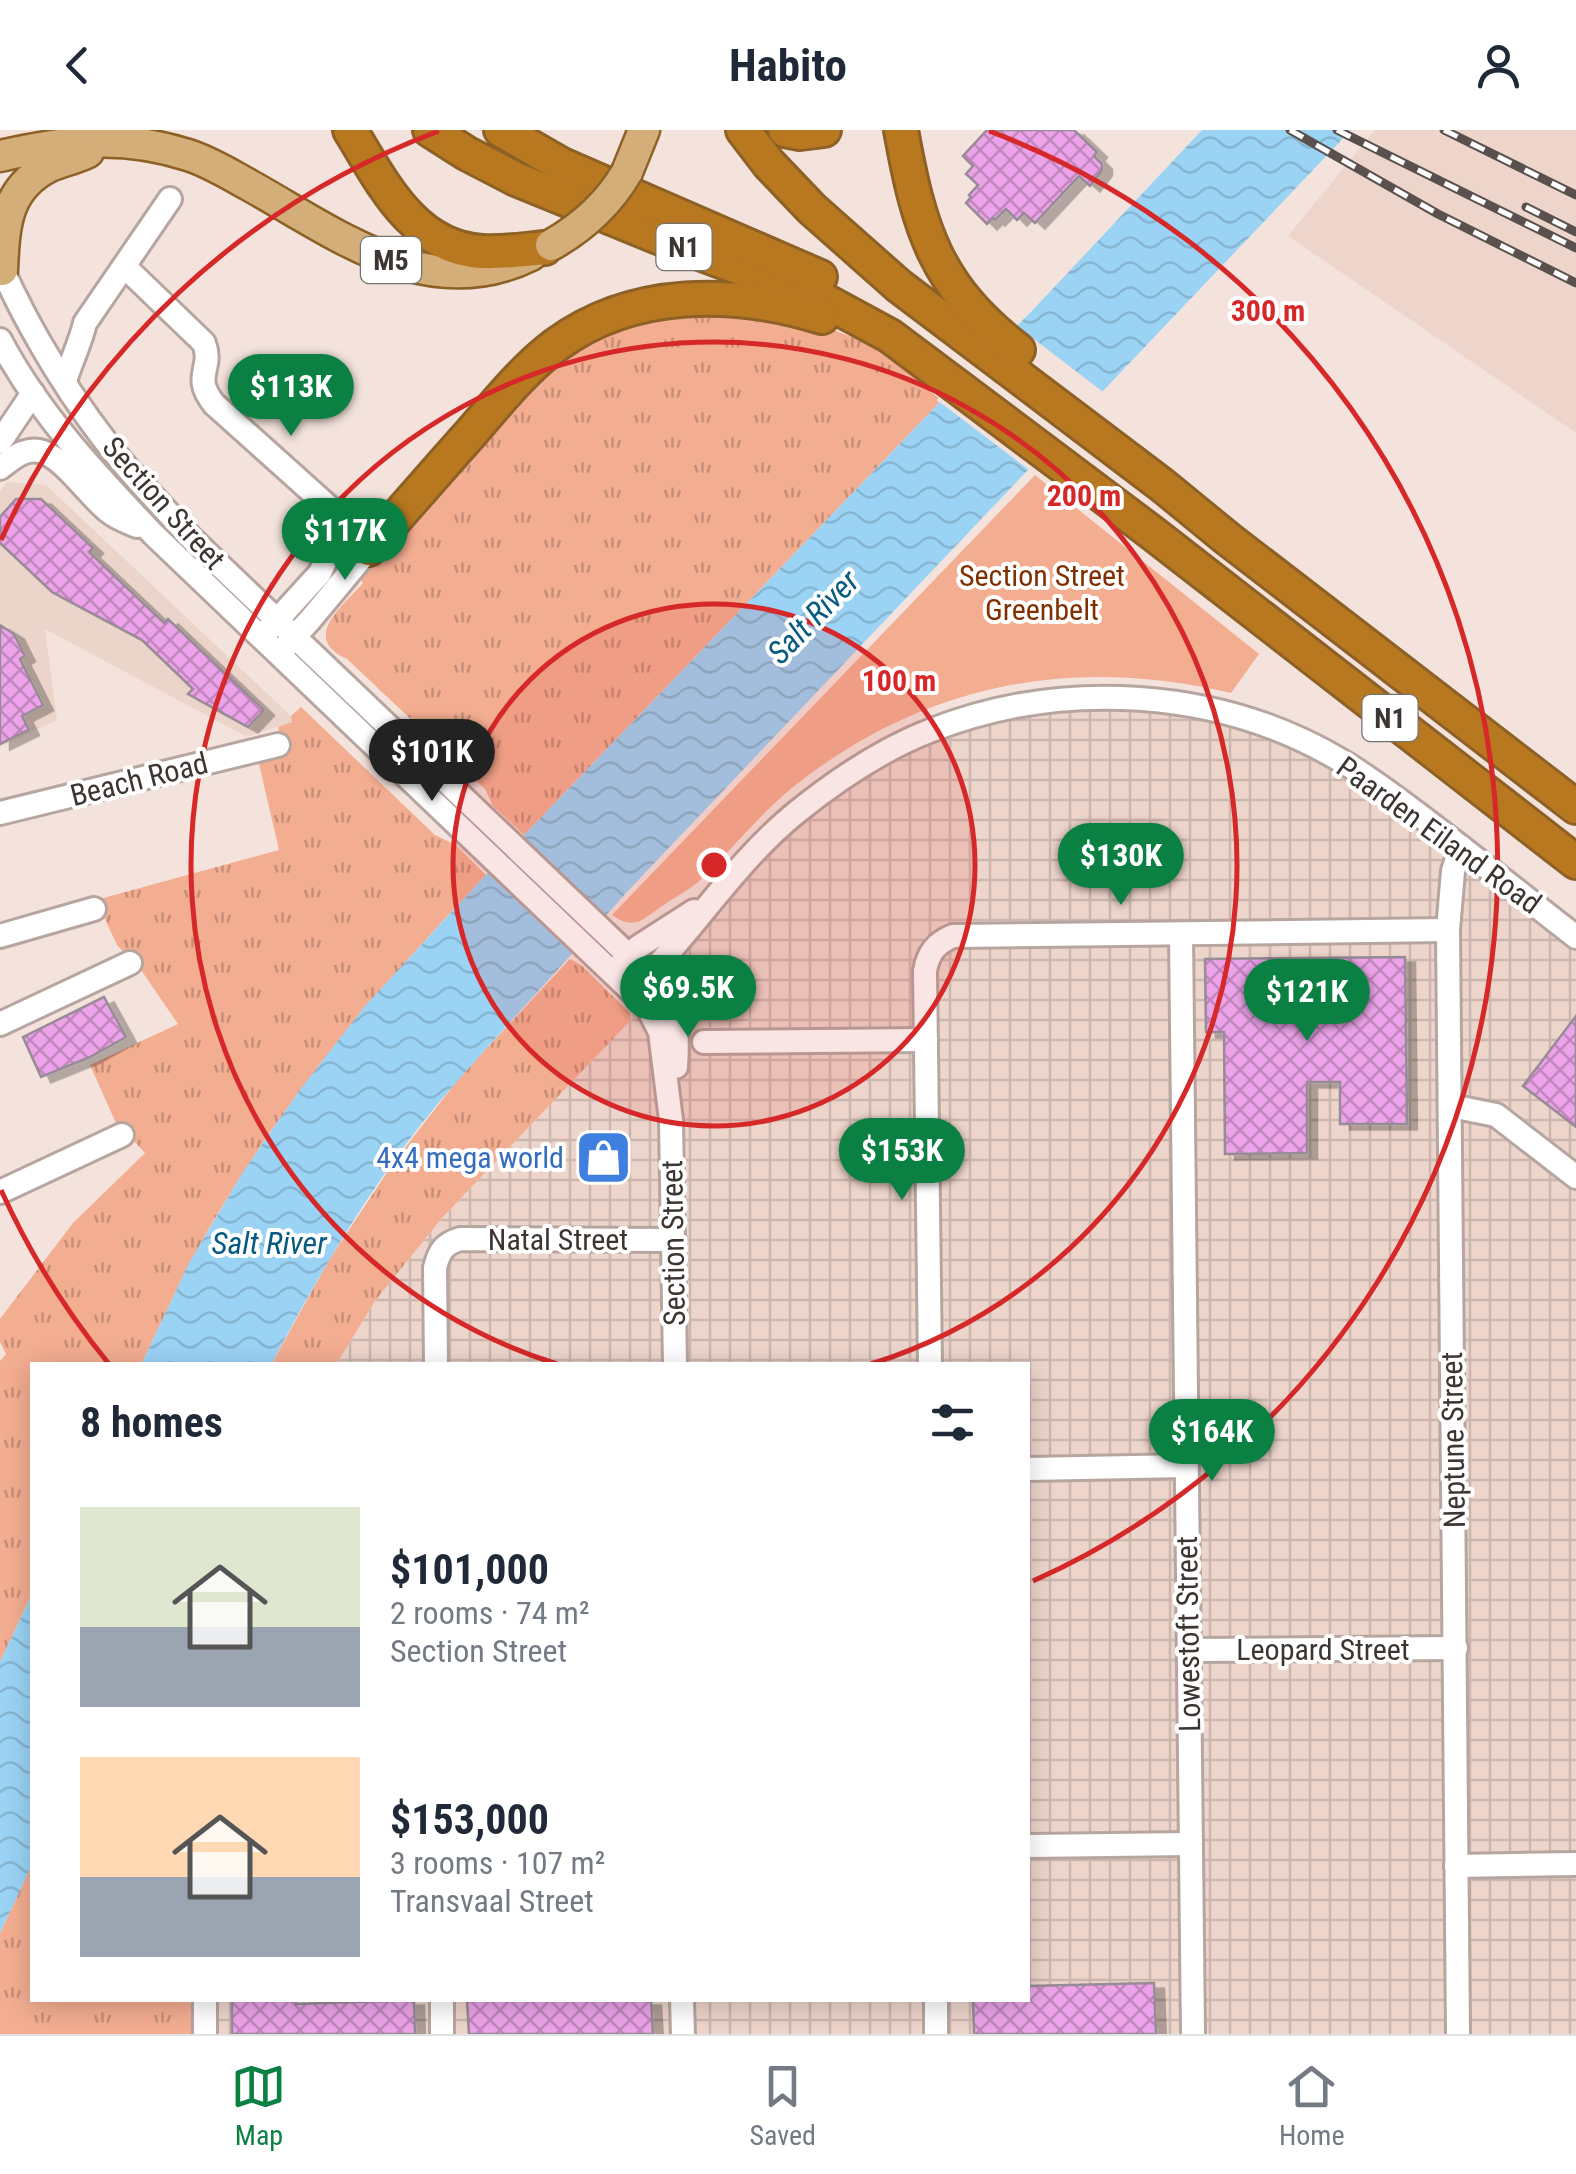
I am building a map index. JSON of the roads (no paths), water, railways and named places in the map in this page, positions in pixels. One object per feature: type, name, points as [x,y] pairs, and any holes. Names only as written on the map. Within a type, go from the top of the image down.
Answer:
[{"type":"highway","points":[[350,130],[394,201],[436,239],[480,252],[548,246]]},
{"type":"highway","name":"N1","points":[[430,130],[466,153],[557,197],[818,297],[890,336],[966,361],[1079,439],[1151,532],[1576,862]]},
{"type":"highway","points":[[501,130],[562,165],[824,280],[966,361]]},
{"type":"highway","name":"N1","points":[[743,130],[769,164],[823,220],[899,286],[966,361],[1079,439],[1162,485],[1576,807]]},
{"type":"highway","points":[[785,130],[824,130]]},
{"type":"highway","points":[[902,130],[918,210],[938,260],[959,293],[966,361]]},
{"type":"highway","points":[[369,548],[493,404],[537,360],[592,323],[628,308],[705,298],[802,311],[826,318],[905,358],[966,361]]},
{"type":"main road","name":"M5","points":[[0,156],[84,140],[147,144],[218,167],[366,250],[437,273],[477,272],[500,267],[548,246],[594,214],[627,172],[644,130]]},
{"type":"main road","points":[[1,267],[4,224],[16,194],[34,176],[109,142]]},
{"type":"street","points":[[65,381],[85,323],[170,200]]},
{"type":"street","points":[[125,266],[204,343],[208,353],[202,382],[214,404],[369,548],[277,638]]},
{"type":"street","name":"Section Street","points":[[1,267],[32,329],[88,417],[122,462],[277,638],[484,851],[591,935]]},
{"type":"street","points":[[32,329],[58,336],[85,323]]},
{"type":"street","name":"Section Street","points":[[0,340],[33,394],[84,462],[153,534],[502,834],[591,935],[672,1010],[677,1047],[671,1120],[675,1362]]},
{"type":"street","points":[[0,442],[33,394]]},
{"type":"street","points":[[0,468],[18,454],[44,452],[110,513],[153,534]]},
{"type":"street","points":[[277,638],[329,553],[331,509]]},
{"type":"street","name":"Paarden Eiland Road","points":[[641,983],[710,902],[793,816],[837,781],[917,736],[964,719],[1059,700],[1132,698],[1188,705],[1260,722],[1340,760],[1380,786],[1576,937]]},
{"type":"street","name":"Beach Road","points":[[0,813],[278,745]]},
{"type":"street","name":"Neptune Street","points":[[1458,2034],[1448,930],[1453,870],[1461,847]]},
{"type":"street","name":"Paarden Eiland Road","points":[[620,964],[710,902]]},
{"type":"street","points":[[0,936],[94,909]]},
{"type":"street","points":[[930,1362],[927,960],[937,944],[953,936],[1448,930]]},
{"type":"street","name":"Lowestoft Street","points":[[1180,934],[1192,2034]]},
{"type":"street","points":[[0,1024],[130,963]]},
{"type":"street","points":[[704,1042],[926,1040]]},
{"type":"street","points":[[1451,1106],[1496,1115],[1576,1177]]},
{"type":"street","points":[[0,1192],[122,1135]]},
{"type":"street","name":"Natal Street","points":[[436,1362],[436,1268],[438,1255],[446,1244],[460,1239],[674,1240]]},
{"type":"street","points":[[1030,1469],[1186,1466]]},
{"type":"street","name":"Leopard Street","points":[[1189,1650],[1456,1648]]},
{"type":"street","points":[[1030,1846],[1190,1844]]},
{"type":"street","points":[[1456,1866],[1576,1864]]},
{"type":"street","points":[[205,2002],[205,2034]]},
{"type":"street","points":[[442,2002],[442,2034]]},
{"type":"street","points":[[682,2002],[683,2034]]},
{"type":"street","points":[[936,2002],[936,2034]]},
{"type":"water","name":"Salt River","points":[[1202,130],[1351,130],[625,894],[461,1077],[406,1144],[357,1215],[273,1362],[142,1362],[189,1263],[243,1172],[365,1006],[480,881]]},
{"type":"water","points":[[30,1598],[30,1869],[0,1933],[0,1662]]},
{"type":"railway","points":[[1290,130],[1438,214],[1576,283]]},
{"type":"railway","points":[[1337,130],[1576,248]]},
{"type":"railway","points":[[1444,130],[1576,195]]},
{"type":"railway","points":[[1526,207],[1576,232]]},
{"type":"place","name":"4x4 mega world","points":[[603,1157]]},
{"type":"park label","name":"Section Street Greenbelt","points":[[1042,592]]}]
